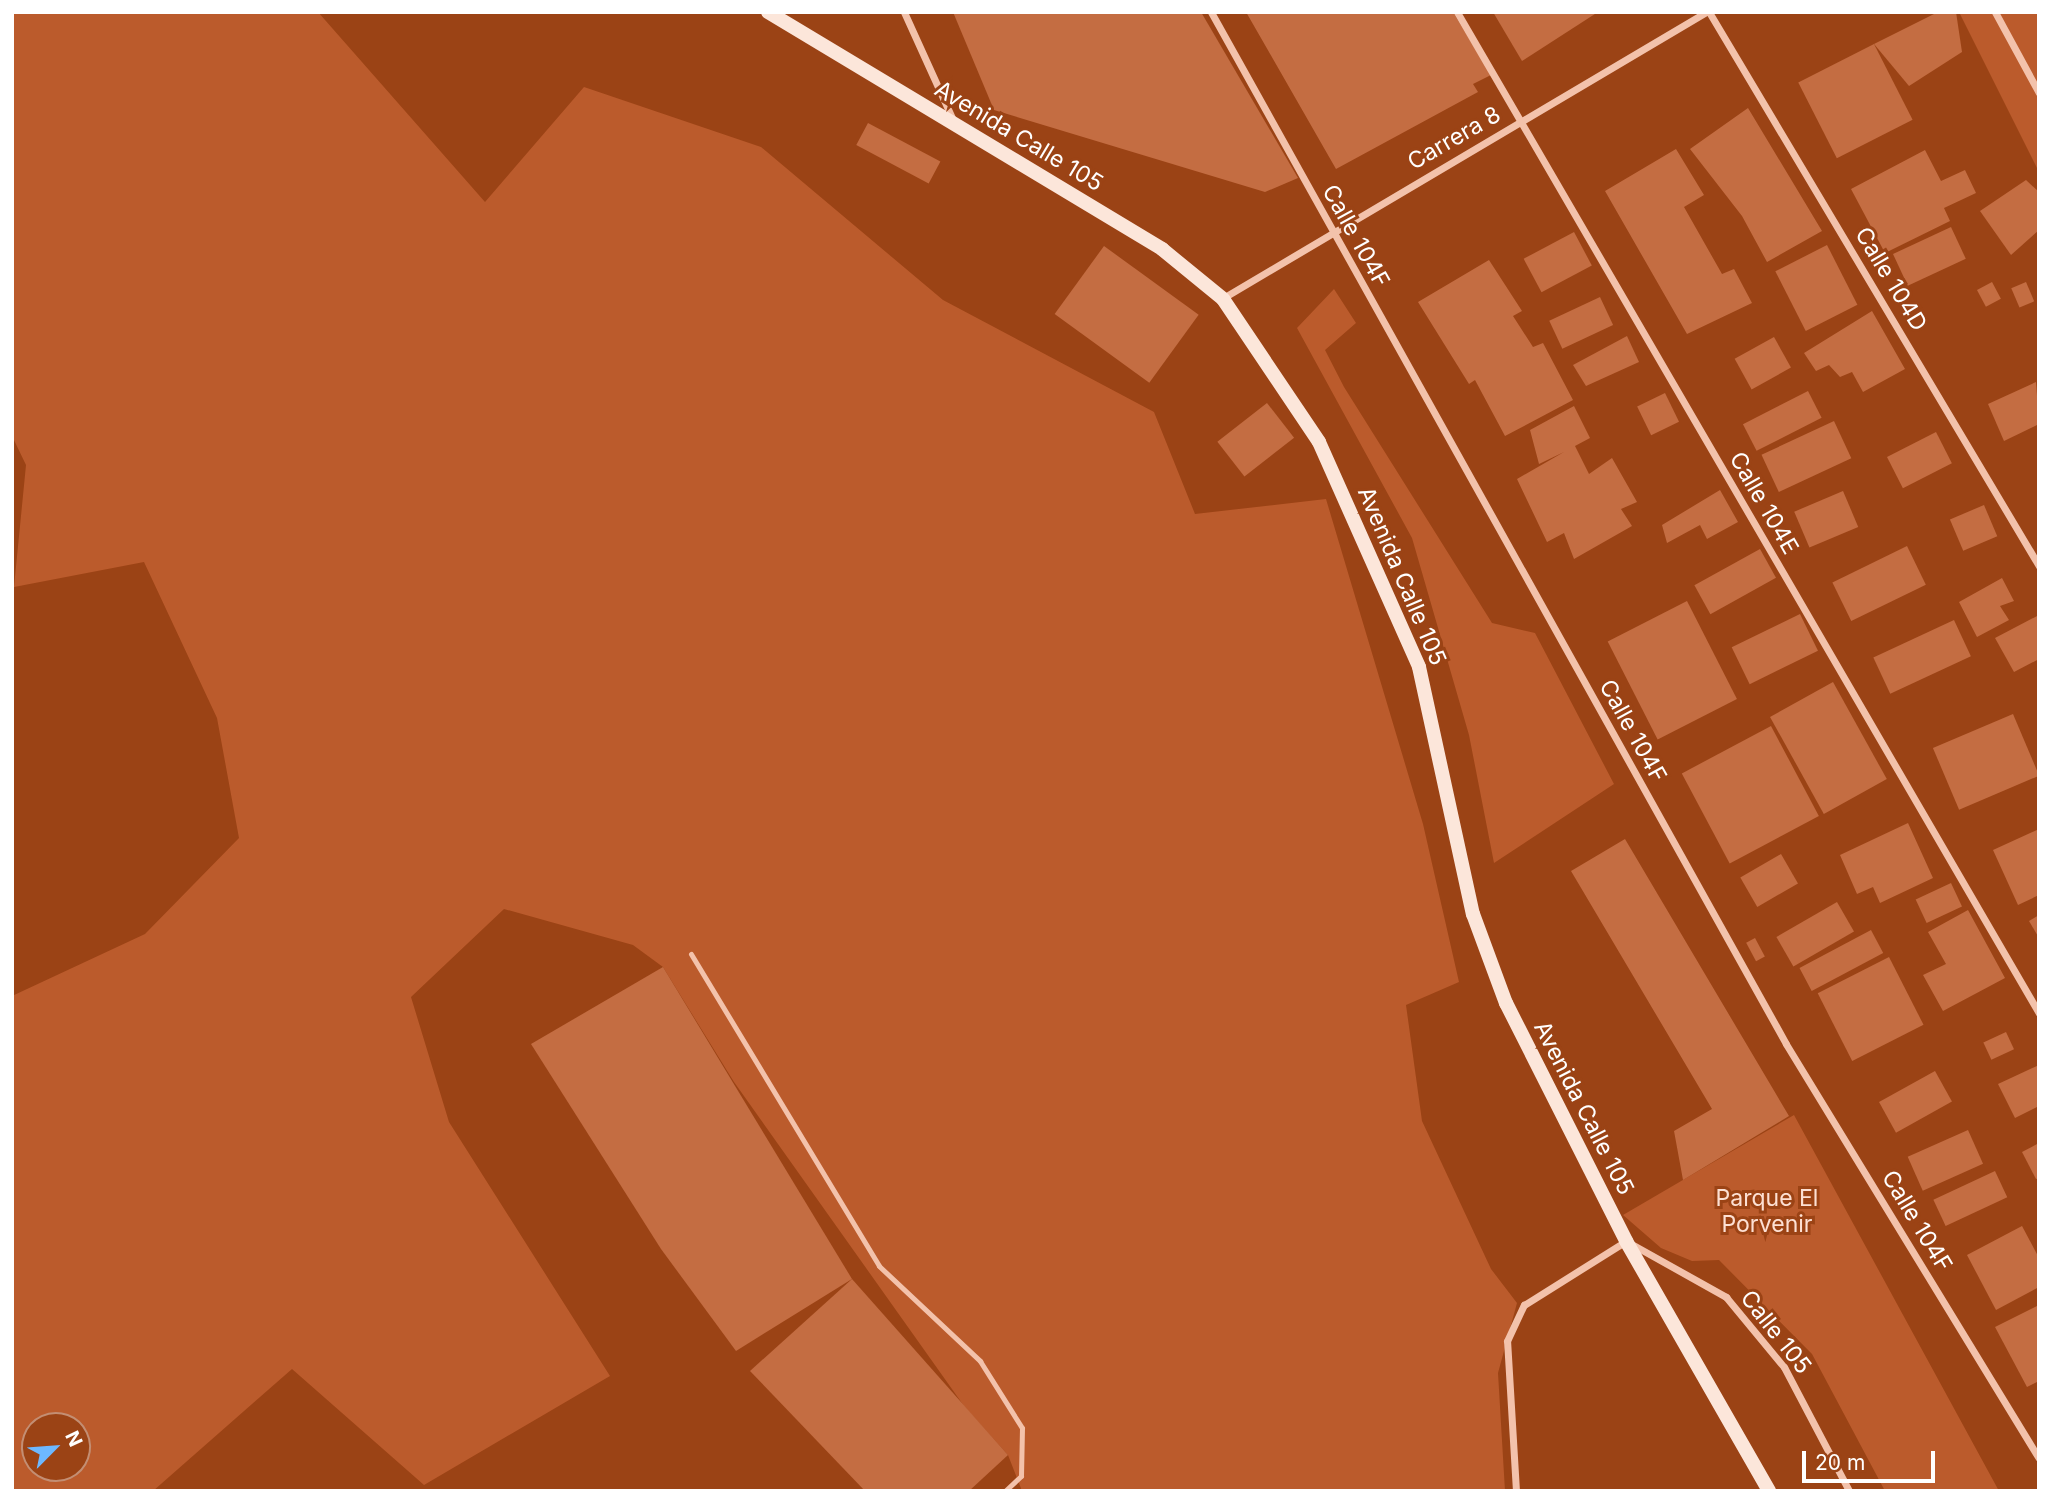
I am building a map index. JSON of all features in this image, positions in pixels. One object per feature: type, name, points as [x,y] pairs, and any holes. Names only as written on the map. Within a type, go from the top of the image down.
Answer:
[{"type":"main road","name":"Avenida Calle 105","points":[[768,12],[1162,249],[1223,299],[1319,442],[1381,572],[1419,667],[1473,914],[1496,977],[1626,1241],[1769,1491]]},
{"type":"street","points":[[904,12],[954,123]]},
{"type":"street","name":"Calle 104F","points":[[1211,12],[1331,232],[1786,1044],[2039,1458]]},
{"type":"street","name":"Calle 104E","points":[[1457,12],[2039,1013]]},
{"type":"street","name":"Carrera 8","points":[[1223,299],[1331,232],[1708,12]]},
{"type":"street","name":"Calle 104D","points":[[1708,12],[2039,566]]},
{"type":"street","points":[[1995,12],[2039,93]]},
{"type":"street","points":[[1516,1491],[1507,1341],[1524,1305],[1626,1241]]},
{"type":"street","name":"Calle 105","points":[[1626,1241],[1726,1297],[1784,1367],[1849,1491]]},
{"type":"lane","points":[[691,954],[879,1266],[981,1361],[1022,1428],[1021,1476],[1005,1491]]},
{"type":"green space","points":[[12,12],[318,12],[485,202],[584,87],[761,147],[943,300],[1154,412],[1195,514],[1326,499],[1423,824],[1459,982],[1406,1005],[1422,1121],[1491,1269],[1517,1303],[1498,1373],[1505,1491],[1022,1491],[1008,1455],[964,1406],[734,1082],[663,967],[633,945],[504,909],[411,997],[449,1122],[610,1376],[424,1485],[292,1369],[153,1491],[12,1491],[12,996],[145,934],[239,838],[217,718],[144,562],[14,587],[26,465],[12,436]]},
{"type":"green space","points":[[1959,12],[2039,12],[2039,172]]},
{"type":"green space","points":[[1334,289],[1356,323],[1325,350],[1344,387],[1492,623],[1535,633],[1614,784],[1494,863],[1469,735],[1412,538],[1297,328]]},
{"type":"green space","name":"Parque El Porvenir","points":[[1794,1115],[1999,1491],[1885,1491],[1812,1354],[1719,1260],[1692,1261],[1661,1248],[1623,1215]]},
{"type":"building","points":[[953,12],[1201,12],[1298,178],[1265,192],[994,110]]},
{"type":"building","points":[[1246,12],[1453,12],[1491,75],[1473,84],[1478,92],[1336,169]]},
{"type":"building","points":[[1493,12],[1598,12],[1522,61]]},
{"type":"building","points":[[1938,12],[1956,12],[1962,52],[1909,86],[1874,44]]},
{"type":"building","points":[[1874,44],[1913,120],[1837,158],[1798,83]]},
{"type":"building","points":[[1748,108],[1822,231],[1767,262],[1742,216],[1690,149]]},
{"type":"building","points":[[868,123],[940,161],[929,184],[856,145]]},
{"type":"building","points":[[1676,149],[1704,195],[1684,207],[1722,274],[1734,269],[1752,303],[1687,334],[1605,191]]},
{"type":"building","points":[[1925,150],[1941,181],[1965,170],[1976,193],[1944,208],[1950,221],[1885,253],[1851,189]]},
{"type":"building","points":[[2026,180],[2039,192],[2039,230],[2011,255],[1980,211]]},
{"type":"building","points":[[1951,227],[1966,259],[1908,286],[1893,254]]},
{"type":"building","points":[[1574,232],[1592,266],[1542,292],[1524,259]]},
{"type":"building","points":[[1827,245],[1857,305],[1806,331],[1775,271]]},
{"type":"building","points":[[1104,246],[1199,315],[1149,383],[1055,314]]},
{"type":"building","points":[[1489,260],[1522,311],[1513,316],[1533,347],[1543,343],[1573,400],[1505,436],[1475,380],[1469,384],[1418,302]]},
{"type":"building","points":[[1992,282],[2001,299],[1986,307],[1977,290]]},
{"type":"building","points":[[2026,282],[2034,301],[2019,308],[2011,288]]},
{"type":"building","points":[[1600,297],[1613,325],[1562,349],[1549,321]]},
{"type":"building","points":[[1872,311],[1905,369],[1863,392],[1852,372],[1840,377],[1829,365],[1816,371],[1804,353]]},
{"type":"building","points":[[1627,336],[1639,362],[1586,386],[1573,365]]},
{"type":"building","points":[[1774,337],[1791,368],[1752,389],[1735,359]]},
{"type":"building","points":[[2036,382],[2039,424],[2004,441],[1988,404]]},
{"type":"building","points":[[1808,391],[1822,418],[1757,451],[1743,424]]},
{"type":"building","points":[[1665,393],[1679,422],[1651,435],[1637,407]]},
{"type":"building","points":[[1267,403],[1294,438],[1244,476],[1217,442]]},
{"type":"building","points":[[1574,406],[1590,438],[1575,446],[1589,474],[1612,458],[1637,502],[1621,509],[1632,526],[1574,559],[1564,533],[1547,542],[1517,479],[1564,452],[1539,464],[1530,430]]},
{"type":"building","points":[[1834,421],[1851,458],[1779,492],[1761,455]]},
{"type":"building","points":[[1936,432],[1952,463],[1903,488],[1887,457]]},
{"type":"building","points":[[1720,490],[1738,522],[1707,539],[1700,525],[1667,543],[1662,525]]},
{"type":"building","points":[[1843,491],[1858,527],[1809,548],[1794,512]]},
{"type":"building","points":[[1984,505],[1997,536],[1963,551],[1950,519]]},
{"type":"building","points":[[1907,546],[1926,585],[1851,621],[1832,582]]},
{"type":"building","points":[[1760,549],[1776,578],[1710,614],[1694,585]]},
{"type":"building","points":[[2002,578],[2014,601],[2000,606],[2009,620],[1977,637],[1959,602]]},
{"type":"building","points":[[1687,601],[1737,699],[1658,739],[1608,641]]},
{"type":"building","points":[[1800,614],[1818,651],[1750,684],[1732,647]]},
{"type":"building","points":[[2039,615],[2039,659],[2014,672],[1995,638]]},
{"type":"building","points":[[1954,620],[1971,656],[1890,694],[1873,658]]},
{"type":"building","points":[[1833,682],[1887,779],[1824,814],[1770,717]]},
{"type":"building","points":[[2013,714],[2039,776],[1959,810],[1933,748]]},
{"type":"building","points":[[1771,726],[1819,816],[1730,863],[1682,773]]},
{"type":"building","points":[[1908,823],[1933,878],[1880,903],[1873,887],[1857,894],[1840,855]]},
{"type":"building","points":[[2039,829],[2039,895],[2018,905],[1993,850]]},
{"type":"building","points":[[1625,839],[1789,1116],[1683,1180],[1674,1131],[1712,1109],[1571,871]]},
{"type":"building","points":[[1781,854],[1798,883],[1757,907],[1740,878]]},
{"type":"building","points":[[1951,883],[1962,907],[1927,923],[1916,899]]},
{"type":"building","points":[[1837,902],[1854,931],[1793,966],[1776,937]]},
{"type":"building","points":[[1968,910],[2005,978],[1943,1011],[1923,975],[1946,964],[1928,932]]},
{"type":"building","points":[[2039,915],[2039,938],[2029,921]]},
{"type":"building","points":[[1871,930],[1883,953],[1812,991],[1799,968]]},
{"type":"building","points":[[1755,938],[1765,957],[1756,961],[1746,943]]},
{"type":"building","points":[[1889,957],[1924,1025],[1852,1061],[1818,993]]},
{"type":"building","points":[[663,967],[852,1279],[736,1351],[661,1249],[531,1044]]},
{"type":"building","points":[[2006,1032],[2014,1049],[1991,1060],[1983,1043]]},
{"type":"building","points":[[2039,1065],[2039,1106],[2015,1118],[1998,1084]]},
{"type":"building","points":[[1935,1071],[1952,1102],[1896,1133],[1879,1102]]},
{"type":"building","points":[[1968,1130],[1983,1164],[1923,1191],[1908,1157]]},
{"type":"building","points":[[2039,1143],[2039,1178],[2036,1179],[2022,1152]]},
{"type":"building","points":[[1995,1171],[2007,1197],[1946,1226],[1933,1200]]},
{"type":"building","points":[[2022,1226],[2039,1258],[2039,1287],[1996,1310],[1967,1255]]},
{"type":"building","points":[[852,1279],[1008,1455],[969,1491],[865,1491],[750,1371]]},
{"type":"building","points":[[2039,1305],[2039,1381],[2027,1387],[1995,1327]]}]
